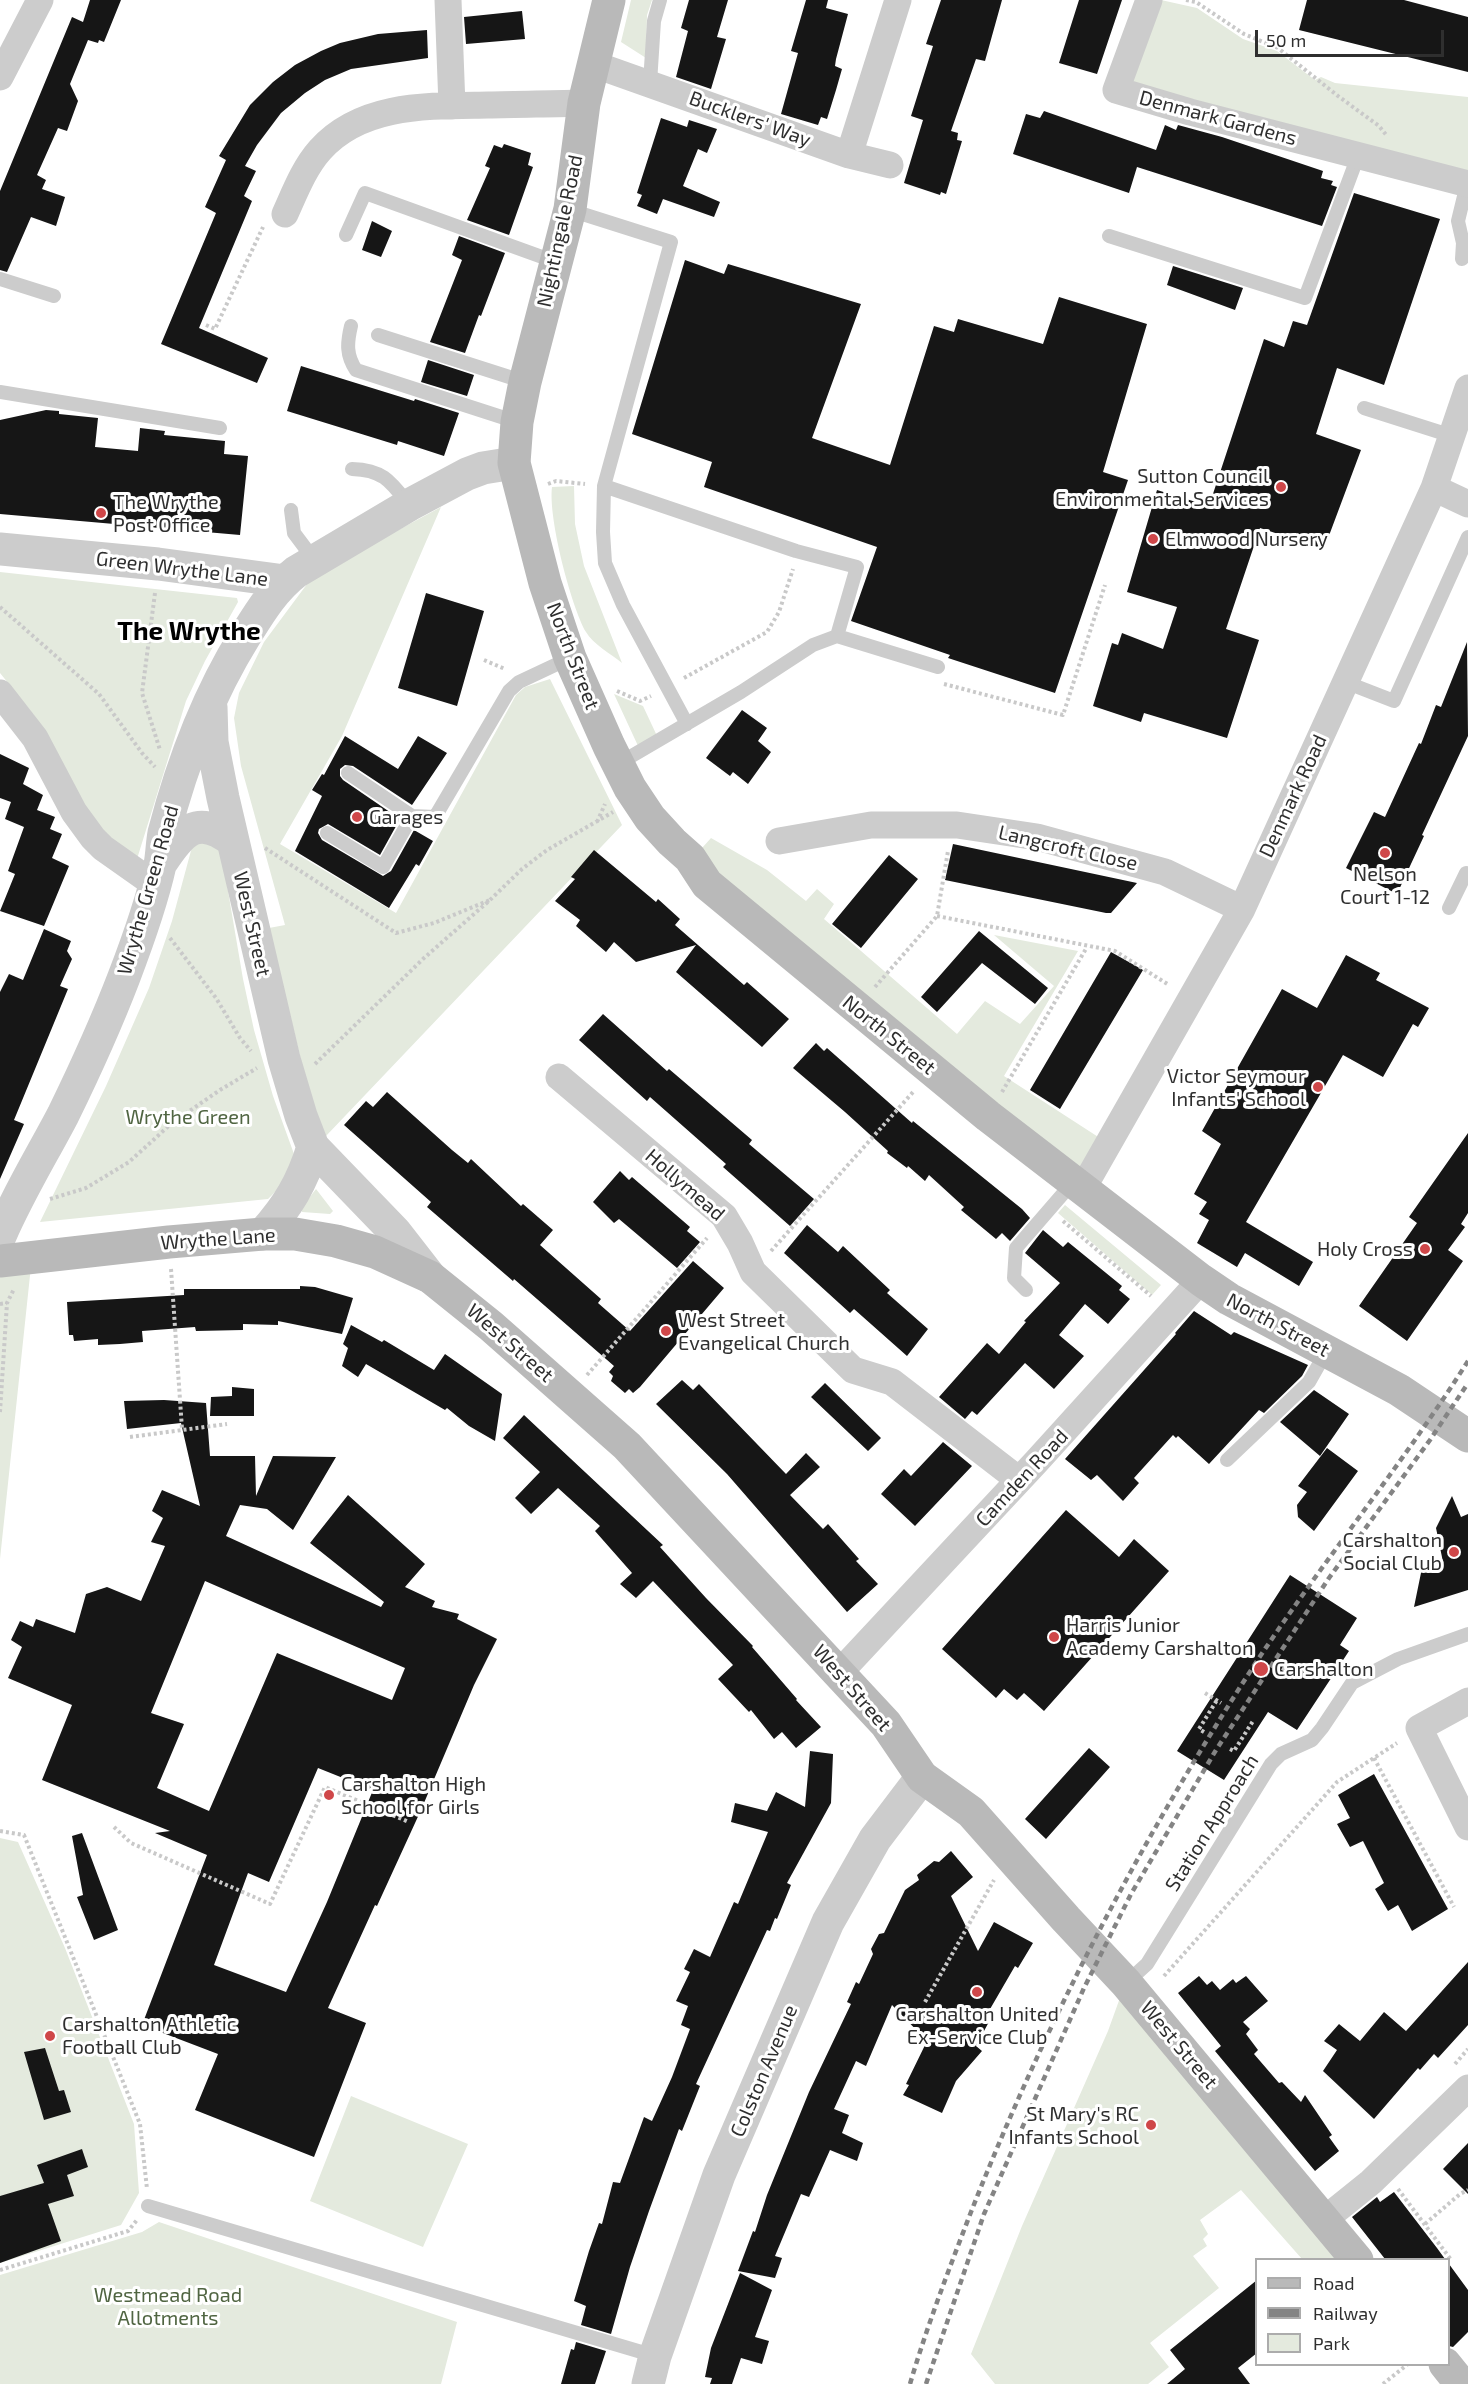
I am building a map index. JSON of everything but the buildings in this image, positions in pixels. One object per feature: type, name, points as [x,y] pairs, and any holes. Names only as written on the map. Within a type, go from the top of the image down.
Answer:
[{"type":"main road","name":"Nightingale Road","points":[[514,463],[525,382],[570,209],[584,103],[609,0]]},
{"type":"main road","name":"North Street","points":[[514,463],[544,583],[570,658],[618,764],[650,818],[690,858],[707,884],[988,1116],[1201,1281],[1228,1299],[1399,1390],[1468,1436]]},
{"type":"main road","name":"Wrythe Lane","points":[[0,1261],[263,1234],[311,1235],[354,1245],[430,1277]]},
{"type":"main road","name":"West Street","points":[[430,1277],[491,1326],[627,1446],[840,1672],[886,1724],[922,1777],[971,1812],[1134,1992],[1357,2258]]},
{"type":"main road","points":[[1447,2366],[1461,2384]]},
{"type":"street","points":[[0,77],[40,0]]},
{"type":"street","points":[[448,0],[452,106]]},
{"type":"street","name":"Denmark Gardens","points":[[1149,0],[1116,90],[1190,112],[1468,184]]},
{"type":"street","points":[[849,155],[891,2]]},
{"type":"street","name":"Bucklers' Way","points":[[593,64],[849,155],[890,165]]},
{"type":"street","points":[[285,214],[310,163],[321,149],[349,127],[377,115],[414,107],[584,103]]},
{"type":"street","name":"Denmark Road","points":[[1078,1184],[1191,999],[1242,909],[1434,488],[1468,388]]},
{"type":"street","name":"Green Wrythe Lane","points":[[0,549],[158,564],[285,581],[409,506],[483,468],[514,463]]},
{"type":"street","points":[[1434,488],[1468,504]]},
{"type":"street","name":"Wrythe Green Road","points":[[0,1236],[14,1204],[63,1114],[123,978],[154,886],[164,836],[194,737],[236,651],[264,605],[285,581]]},
{"type":"street","points":[[0,693],[35,738],[74,812],[93,838],[154,886],[180,837],[192,828],[210,827],[246,843]]},
{"type":"street","name":"West Street","points":[[212,697],[212,742],[246,843],[279,1070],[313,1147],[395,1232],[430,1277]]},
{"type":"street","name":"Langcroft Close","points":[[779,841],[871,825],[952,825],[1037,837],[1165,872],[1242,909]]},
{"type":"street","name":"Hollymead","points":[[560,1077],[724,1216],[753,1272],[853,1370],[892,1382],[1019,1480]]},
{"type":"street","points":[[263,1234],[282,1211],[303,1179],[313,1147]]},
{"type":"street","name":"Camden Road","points":[[840,1672],[1173,1314],[1201,1281]]},
{"type":"street","points":[[1468,1701],[1419,1728],[1468,1827]]},
{"type":"street","name":"Colston Avenue","points":[[651,2370],[719,2175],[828,1922],[875,1839],[922,1777]]},
{"type":"street","points":[[1325,2219],[1371,2182],[1468,2088]]},
{"type":"lane","points":[[650,83],[654,21],[660,0]]},
{"type":"lane","points":[[1109,236],[1305,298],[1358,156]]},
{"type":"lane","name":"Denmark Gardens","points":[[1462,259],[1463,243],[1458,221],[1468,184]]},
{"type":"lane","points":[[346,235],[365,193],[557,263]]},
{"type":"lane","points":[[570,209],[670,242],[604,486],[603,532],[605,563],[623,605],[687,724]]},
{"type":"lane","points":[[0,279],[54,296]]},
{"type":"lane","points":[[351,326],[347,344],[350,361],[356,370],[518,422]]},
{"type":"lane","points":[[378,335],[525,382]]},
{"type":"lane","points":[[0,392],[220,428]]},
{"type":"lane","points":[[1364,408],[1452,436]]},
{"type":"lane","points":[[352,469],[365,470],[389,479],[409,506]]},
{"type":"lane","points":[[604,486],[799,551],[857,567],[837,636]]},
{"type":"lane","points":[[291,510],[294,533],[315,561]]},
{"type":"lane","points":[[1345,682],[1394,701],[1468,537]]},
{"type":"lane","points":[[618,764],[741,692],[813,645],[837,636],[938,667]]},
{"type":"lane","points":[[348,773],[412,816],[435,817],[508,691],[519,682],[570,658]]},
{"type":"lane","points":[[327,833],[383,867],[412,816]]},
{"type":"lane","points":[[1449,908],[1466,873]]},
{"type":"lane","points":[[1026,1290],[1014,1278],[1016,1248],[1078,1184]]},
{"type":"lane","points":[[1227,1460],[1309,1382],[1326,1351]]},
{"type":"lane","name":"Station Approach","points":[[1134,1992],[1147,1964],[1271,1764],[1281,1754],[1312,1740],[1352,1683],[1398,1659],[1468,1634]]},
{"type":"lane","points":[[148,2206],[651,2370]]},
{"type":"path","points":[[1186,0],[1196,2],[1244,34],[1278,48],[1379,126],[1413,170]]},
{"type":"path","points":[[206,325],[215,329],[272,209],[285,214]]},
{"type":"path","points":[[522,495],[556,481],[604,486]]},
{"type":"path","points":[[589,700],[613,689],[640,701],[668,688],[767,632],[779,612],[799,551]]},
{"type":"path","points":[[158,564],[142,693],[162,759]]},
{"type":"path","points":[[938,667],[944,684],[1063,715],[1105,585]]},
{"type":"path","points":[[0,607],[99,694],[142,753],[159,770]]},
{"type":"path","points":[[14,1204],[48,1200],[86,1188],[129,1162],[172,1123],[220,1090],[279,1070],[424,958],[530,862],[597,822]]},
{"type":"path","points":[[857,1009],[937,916],[952,825]]},
{"type":"path","points":[[246,843],[274,852],[396,933],[434,922],[490,900]]},
{"type":"path","points":[[154,886],[157,921],[216,998],[240,1038],[279,1070]]},
{"type":"path","points":[[937,916],[1115,951],[1191,999]]},
{"type":"path","points":[[988,1116],[1087,947]]},
{"type":"path","points":[[753,1272],[933,1070]]},
{"type":"path","points":[[1051,1210],[1173,1314]]},
{"type":"path","points":[[570,1395],[724,1216]]},
{"type":"path","points":[[169,1242],[182,1429]]},
{"type":"path","points":[[0,1304],[7,1303],[0,1412]]},
{"type":"path","points":[[130,1437],[227,1424]]},
{"type":"path","points":[[1282,1668],[1293,1674]]},
{"type":"path","points":[[1204,1732],[1199,1729],[1219,1701],[1205,1693]]},
{"type":"path","points":[[1230,1749],[1234,1751],[1253,1721]]},
{"type":"path","points":[[1134,1992],[1337,1782],[1374,1758],[1454,1906]]},
{"type":"path","points":[[114,1827],[131,1843],[270,1904],[325,1787],[409,1822]]},
{"type":"path","points":[[0,1831],[24,1835],[130,2097],[140,2124],[148,2206],[128,2231],[0,2270]]},
{"type":"path","points":[[925,2001],[1008,1854]]},
{"type":"path","points":[[1392,2181],[1452,2260]]},
{"type":"path","points":[[1425,2224],[1460,2194],[1468,2190]]},
{"type":"path","points":[[1383,2384],[1406,2366]]},
{"type":"green space","points":[[631,0],[652,0],[647,15],[646,58],[621,42]]},
{"type":"green space","points":[[1161,0],[1197,8],[1243,39],[1277,51],[1315,80],[1321,77],[1335,83],[1468,97],[1468,179],[1122,84]]},
{"type":"green space","points":[[574,486],[575,524],[584,566],[622,663],[598,645],[586,632],[574,603],[562,561],[554,519],[552,487]]},
{"type":"green space","points":[[441,507],[342,736],[280,844],[396,913],[516,695],[525,687],[550,679],[622,825],[326,1136],[313,1110],[269,928],[285,925],[241,766],[234,718],[239,693],[264,642],[313,576]]},
{"type":"green space","points":[[0,572],[237,598],[238,602],[186,701],[137,859],[102,831],[91,818],[33,714],[0,673]]},
{"type":"green space","points":[[614,694],[643,706],[658,738],[639,748]]},
{"type":"green space","points":[[711,838],[767,870],[806,901],[817,889],[834,904],[824,919],[957,1034],[985,1001],[1020,1024],[1054,986],[994,935],[1078,951],[1004,1076],[1106,1142],[1083,1188],[693,858]]},
{"type":"green space","name":"Wrythe Green","points":[[197,839],[221,850],[254,1030],[273,1096],[294,1154],[289,1171],[278,1189],[268,1199],[40,1222],[106,1086],[149,988],[172,921],[192,847]]},
{"type":"green space","points":[[316,1189],[333,1211],[330,1214],[302,1212],[302,1207]]},
{"type":"green space","points":[[1065,1205],[1161,1285],[1152,1295],[1058,1213]]},
{"type":"green space","points":[[0,1261],[31,1266],[0,1559]]},
{"type":"green space","name":"Carshalton Athletic Football Club","points":[[0,1838],[18,1842],[65,1948],[134,2124],[139,2193],[121,2225],[0,2263]]},
{"type":"green space","name":"St Mary's RC Infants School","points":[[1121,1995],[1337,2258],[1301,2258],[1241,2190],[1200,2220],[1208,2234],[1203,2239],[1207,2246],[1193,2256],[1219,2288],[1150,2343],[1169,2367],[1148,2384],[995,2384],[971,2354],[1022,2226],[1108,2031]]},
{"type":"green space","points":[[351,2096],[468,2144],[423,2247],[310,2201]]},
{"type":"green space","name":"Westmead Road Allotments","points":[[159,2222],[457,2322],[441,2384],[0,2384],[0,2275],[142,2232]]},
{"type":"railway","points":[[910,2384],[947,2276],[1000,2140],[1064,2000],[1136,1863],[1213,1730],[1255,1664],[1443,1400],[1468,1361]]},
{"type":"railway","points":[[926,2384],[984,2214],[1084,1988],[1131,1894],[1216,1750],[1329,1578],[1430,1440],[1468,1383]]},
{"type":"place","name":"Sutton Council Environmental Services","points":[[1281,487]]},
{"type":"place","name":"The Wrythe Post Office","points":[[101,513]]},
{"type":"place","name":"Elmwood Nursery","points":[[1153,539]]},
{"type":"place","name":"Garages","points":[[357,817]]},
{"type":"place","name":"Nelson Court 1-12","points":[[1385,853]]},
{"type":"place","name":"Victor Seymour Infants' School","points":[[1318,1087]]},
{"type":"place","name":"Holy Cross","points":[[1425,1249]]},
{"type":"place","name":"West Street Evangelical Church","points":[[666,1331]]},
{"type":"place","name":"Carshalton Social Club","points":[[1454,1552]]},
{"type":"place","name":"Harris Junior Academy Carshalton","points":[[1054,1637]]},
{"type":"place","name":"Carshalton","points":[[1261,1669]]},
{"type":"place","name":"Carshalton High School for Girls","points":[[329,1795]]},
{"type":"place","name":"Carshalton United Ex-Service Club","points":[[977,1992]]},
{"type":"place","name":"Carshalton Athletic Football Club","points":[[50,2036]]},
{"type":"place","name":"St Mary's RC Infants School","points":[[1151,2125]]},
{"type":"district","name":"The Wrythe","points":[[189,631]]}]
